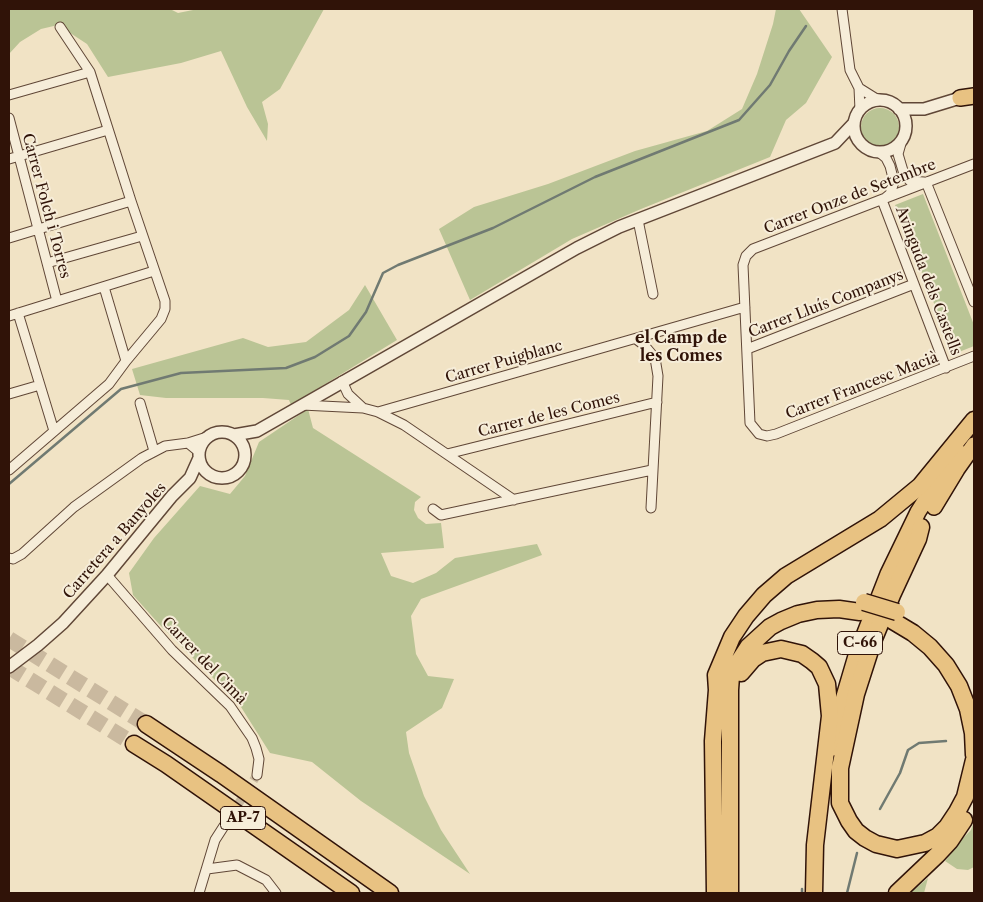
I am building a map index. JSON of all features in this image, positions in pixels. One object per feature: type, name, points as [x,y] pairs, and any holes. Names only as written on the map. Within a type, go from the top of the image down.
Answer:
[{"type":"highway","points":[[715,893],[713,741],[717,690],[716,675],[732,637],[746,616],[764,595],[786,576],[880,519],[906,497],[931,474],[974,420]]},
{"type":"highway","name":"C-66","points":[[821,893],[828,775],[842,700],[856,656],[874,607],[918,512],[974,426]]},
{"type":"highway","name":"C-66","points":[[829,782],[833,775],[839,741],[855,678],[895,575],[913,538],[974,445]]},
{"type":"highway","points":[[921,527],[918,539],[873,641],[856,694],[840,768],[840,803],[856,831],[876,844],[897,848],[925,843],[938,836],[957,812],[964,797],[974,760]]},
{"type":"highway","points":[[717,690],[734,648],[744,636],[767,617],[799,604],[830,599],[895,617],[929,632],[942,643],[960,668],[974,695]]},
{"type":"highway","points":[[730,893],[730,690],[731,676],[735,667],[748,647],[762,634],[781,621],[798,614],[817,610],[862,607]]},
{"type":"highway","points":[[895,617],[930,647],[946,665],[959,686],[968,709],[973,733],[974,755]]},
{"type":"highway","points":[[732,681],[739,676],[752,659],[762,653],[781,649],[802,654],[812,661],[819,668],[827,684],[830,716],[815,845],[814,893]]},
{"type":"highway","name":"AP-7","points":[[146,724],[221,774],[390,893]]},
{"type":"highway","name":"AP-7","points":[[134,744],[182,774],[351,893]]},
{"type":"highway","points":[[182,774],[335,893]]},
{"type":"highway","points":[[896,893],[950,841],[968,814],[974,799]]},
{"type":"street","points":[[842,9],[850,70],[859,88],[860,110]]},
{"type":"street","points":[[9,470],[109,384],[161,319],[165,309],[165,301],[142,236],[90,72],[60,27]]},
{"type":"street","points":[[9,95],[90,72]]},
{"type":"street","points":[[859,88],[875,98],[893,103],[904,116],[906,128]]},
{"type":"street","points":[[899,109],[924,109],[967,97],[974,92]]},
{"type":"street","points":[[861,145],[854,133],[853,124],[856,115],[868,102],[882,100]]},
{"type":"street","points":[[924,109],[906,128],[898,154],[904,174],[910,181],[926,182],[974,302]]},
{"type":"street","name":"Carrer Folch i Torres","points":[[9,118],[57,301]]},
{"type":"street","points":[[234,435],[257,431],[576,248],[638,220],[835,143],[853,124]]},
{"type":"street","points":[[9,159],[108,130]]},
{"type":"street","points":[[835,143],[861,145],[873,152],[880,153],[889,151],[902,140]]},
{"type":"street","name":"Avinguda dels Castells","points":[[880,153],[886,158],[890,166],[894,182],[890,194],[882,200],[946,368]]},
{"type":"street","name":"Carrer Onze de Setembre","points":[[745,307],[743,265],[746,256],[753,250],[974,164]]},
{"type":"street","points":[[9,238],[131,201]]},
{"type":"street","points":[[638,220],[653,294]]},
{"type":"street","points":[[47,263],[142,236]]},
{"type":"street","points":[[54,431],[40,385],[13,315],[154,271]]},
{"type":"street","name":"Carrer Lluís Companys","points":[[747,349],[914,284]]},
{"type":"street","points":[[104,287],[126,361]]},
{"type":"street","points":[[745,307],[747,349]]},
{"type":"street","name":"Carrer Puigblanc","points":[[378,412],[745,307]]},
{"type":"street","points":[[636,339],[655,358],[658,376],[650,508]]},
{"type":"street","name":"Carrer Francesc Macià","points":[[747,349],[749,416],[753,429],[759,434],[767,436],[974,356]]},
{"type":"street","points":[[342,381],[348,394],[363,408]]},
{"type":"street","points":[[9,394],[40,385]]},
{"type":"street","name":"Carrer de les Comes","points":[[447,454],[657,402]]},
{"type":"street","points":[[140,403],[154,451]]},
{"type":"street","points":[[302,405],[363,408],[378,412],[404,425],[514,500]]},
{"type":"street","points":[[190,478],[212,475],[224,477],[234,474],[242,465],[250,440],[257,431]]},
{"type":"street","points":[[9,558],[22,554],[81,502],[129,466],[165,446],[188,443],[218,432],[228,433],[234,435],[240,441],[244,454]]},
{"type":"street","points":[[199,455],[202,442],[207,437]]},
{"type":"street","points":[[188,443],[199,455],[203,467],[212,475]]},
{"type":"street","name":"Carretera a Banyoles","points":[[9,667],[63,623],[107,575],[172,496],[190,478],[199,455]]},
{"type":"street","points":[[433,510],[441,515],[652,470]]},
{"type":"street","name":"Carrer del Cimà","points":[[107,575],[172,650],[230,706],[252,738],[256,748],[259,759],[257,775]]},
{"type":"street","points":[[200,893],[215,840],[224,826]]},
{"type":"street","points":[[207,868],[237,865],[266,880],[276,893]]},
{"type":"green space","points":[[9,9],[170,9],[178,13],[198,9],[324,9],[280,89],[262,102],[268,124],[267,141],[247,107],[221,51],[181,63],[108,77],[87,44],[58,25],[41,29],[20,42],[9,54]]},
{"type":"green space","points":[[776,9],[799,9],[832,57],[806,103],[786,120],[770,157],[572,239],[470,300],[439,229],[474,207],[548,184],[635,151],[707,131],[742,109],[757,74]]},
{"type":"green space","points":[[880,108],[894,113],[899,127],[894,141],[880,146],[866,141],[861,127],[866,113]]},
{"type":"green space","points":[[923,194],[974,325],[974,346],[954,354],[895,205]]},
{"type":"green space","points":[[365,285],[397,340],[291,405],[289,400],[263,398],[166,398],[140,395],[132,369],[243,338],[268,347],[306,342],[349,310]]},
{"type":"green space","points":[[308,409],[313,428],[421,497],[415,502],[414,510],[418,518],[426,524],[441,523],[444,548],[381,553],[391,576],[413,583],[436,573],[455,558],[537,544],[542,555],[421,599],[411,616],[416,654],[428,676],[454,679],[442,708],[406,732],[409,753],[424,796],[441,830],[470,874],[361,801],[312,762],[270,753],[241,707],[133,595],[129,573],[154,538],[200,486],[230,494],[245,476],[259,442]]},
{"type":"green space","points":[[974,821],[974,867],[968,870],[957,869],[945,861],[971,830]]},
{"type":"green space","points":[[928,878],[924,893],[910,893]]},
{"type":"waterway","points":[[9,484],[121,389],[181,373],[286,368],[315,357],[349,336],[366,312],[383,273],[398,265],[493,228],[595,177],[739,120],[770,85],[806,26]]},
{"type":"waterway","points":[[880,809],[900,773],[908,750],[919,743],[946,741]]},
{"type":"waterway","points":[[847,893],[857,853]]},
{"type":"tunnel","points":[[9,639],[146,724]]},
{"type":"tunnel","points":[[9,667],[134,744]]},
{"type":"tunnel","points":[[224,826],[257,775]]},
{"type":"district","name":"el Camp de les Comes","points":[[681,347]]}]
